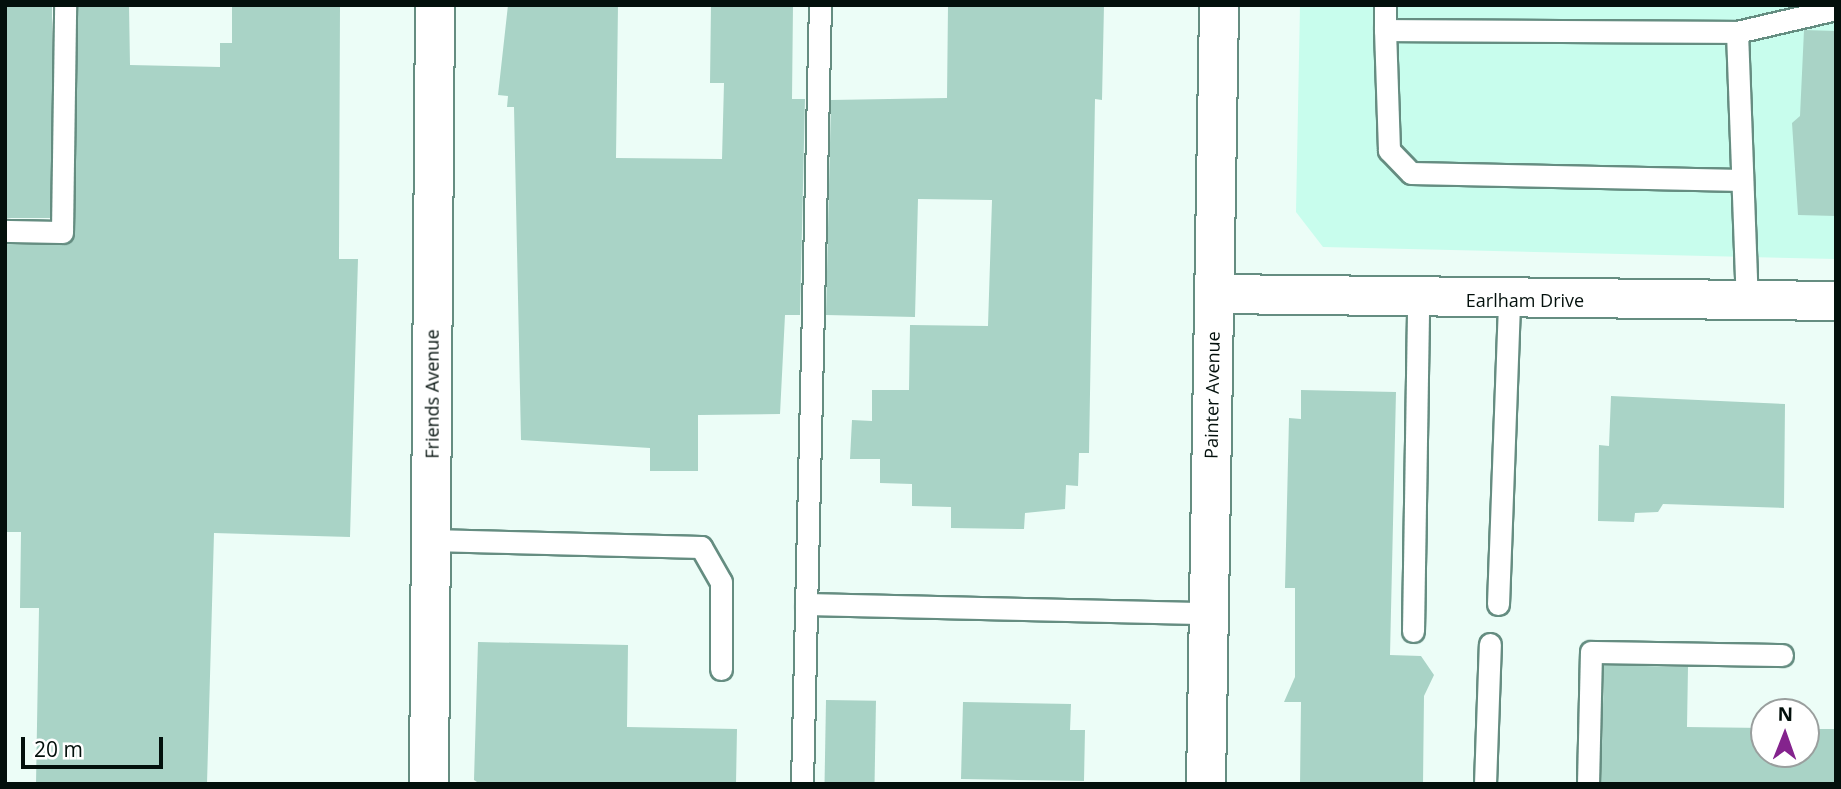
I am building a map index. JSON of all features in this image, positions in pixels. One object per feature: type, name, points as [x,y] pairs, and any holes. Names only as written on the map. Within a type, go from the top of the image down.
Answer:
[{"type":"street","name":"Friends Avenue","points":[[429,784],[435,5]]},
{"type":"street","name":"Painter Avenue","points":[[1206,784],[1219,5]]},
{"type":"street","name":"Earlham Drive","points":[[1214,295],[1509,301],[1836,302]]},
{"type":"lane","points":[[5,231],[62,232],[65,5]]},
{"type":"lane","points":[[802,784],[820,5]]},
{"type":"lane","points":[[1385,5],[1389,150],[1410,173],[1742,180]]},
{"type":"lane","points":[[1385,30],[1737,32],[1836,9]]},
{"type":"lane","points":[[1737,32],[1747,300]]},
{"type":"lane","points":[[1413,631],[1418,299]]},
{"type":"lane","points":[[1498,604],[1509,301]]},
{"type":"lane","points":[[431,540],[701,547],[721,582],[721,669]]},
{"type":"lane","points":[[806,604],[1209,613]]},
{"type":"lane","points":[[1485,784],[1490,644]]},
{"type":"lane","points":[[1588,784],[1591,652],[1782,655]]},
{"type":"shaded area","points":[[1300,5],[1836,5],[1836,259],[1323,247],[1296,212]]},
{"type":"building","points":[[5,5],[52,5],[52,218],[5,218]]},
{"type":"building","points":[[78,5],[129,5],[130,65],[220,67],[220,43],[232,43],[232,5],[340,5],[339,259],[358,259],[350,537],[214,533],[207,784],[36,784],[39,608],[20,608],[21,532],[5,532],[5,244],[62,245],[74,238]]},
{"type":"building","points":[[508,5],[618,5],[616,158],[722,159],[724,83],[710,83],[711,5],[793,5],[792,99],[805,99],[800,315],[785,315],[780,414],[698,415],[698,471],[650,471],[650,448],[521,440],[514,107],[507,107],[508,96],[498,95]]},
{"type":"building","points":[[948,5],[1104,5],[1102,100],[1095,99],[1089,453],[1079,453],[1078,486],[1066,485],[1065,509],[1025,513],[1024,529],[951,528],[951,507],[912,506],[912,484],[880,483],[880,459],[850,459],[852,420],[872,421],[872,390],[909,390],[910,325],[988,326],[992,200],[918,199],[915,317],[826,315],[831,100],[947,98]]},
{"type":"building","points":[[1804,30],[1836,31],[1836,216],[1798,215],[1792,123],[1800,116]]},
{"type":"building","points":[[1301,390],[1396,392],[1390,655],[1421,656],[1434,675],[1424,696],[1423,784],[1300,784],[1301,702],[1284,702],[1295,677],[1295,588],[1285,588],[1289,418],[1301,419]]},
{"type":"building","points":[[1611,396],[1785,404],[1784,508],[1663,504],[1658,512],[1635,513],[1634,522],[1598,521],[1599,445],[1609,446]]},
{"type":"building","points":[[478,642],[628,645],[627,727],[737,729],[736,784],[480,784],[474,780]]},
{"type":"building","points":[[1604,665],[1688,667],[1687,727],[1750,728],[1750,768],[1820,768],[1820,729],[1836,729],[1836,784],[1601,784]]},
{"type":"building","points":[[826,700],[876,701],[875,783],[825,782]]},
{"type":"building","points":[[963,702],[1071,704],[1070,730],[1085,730],[1084,781],[961,779]]}]
